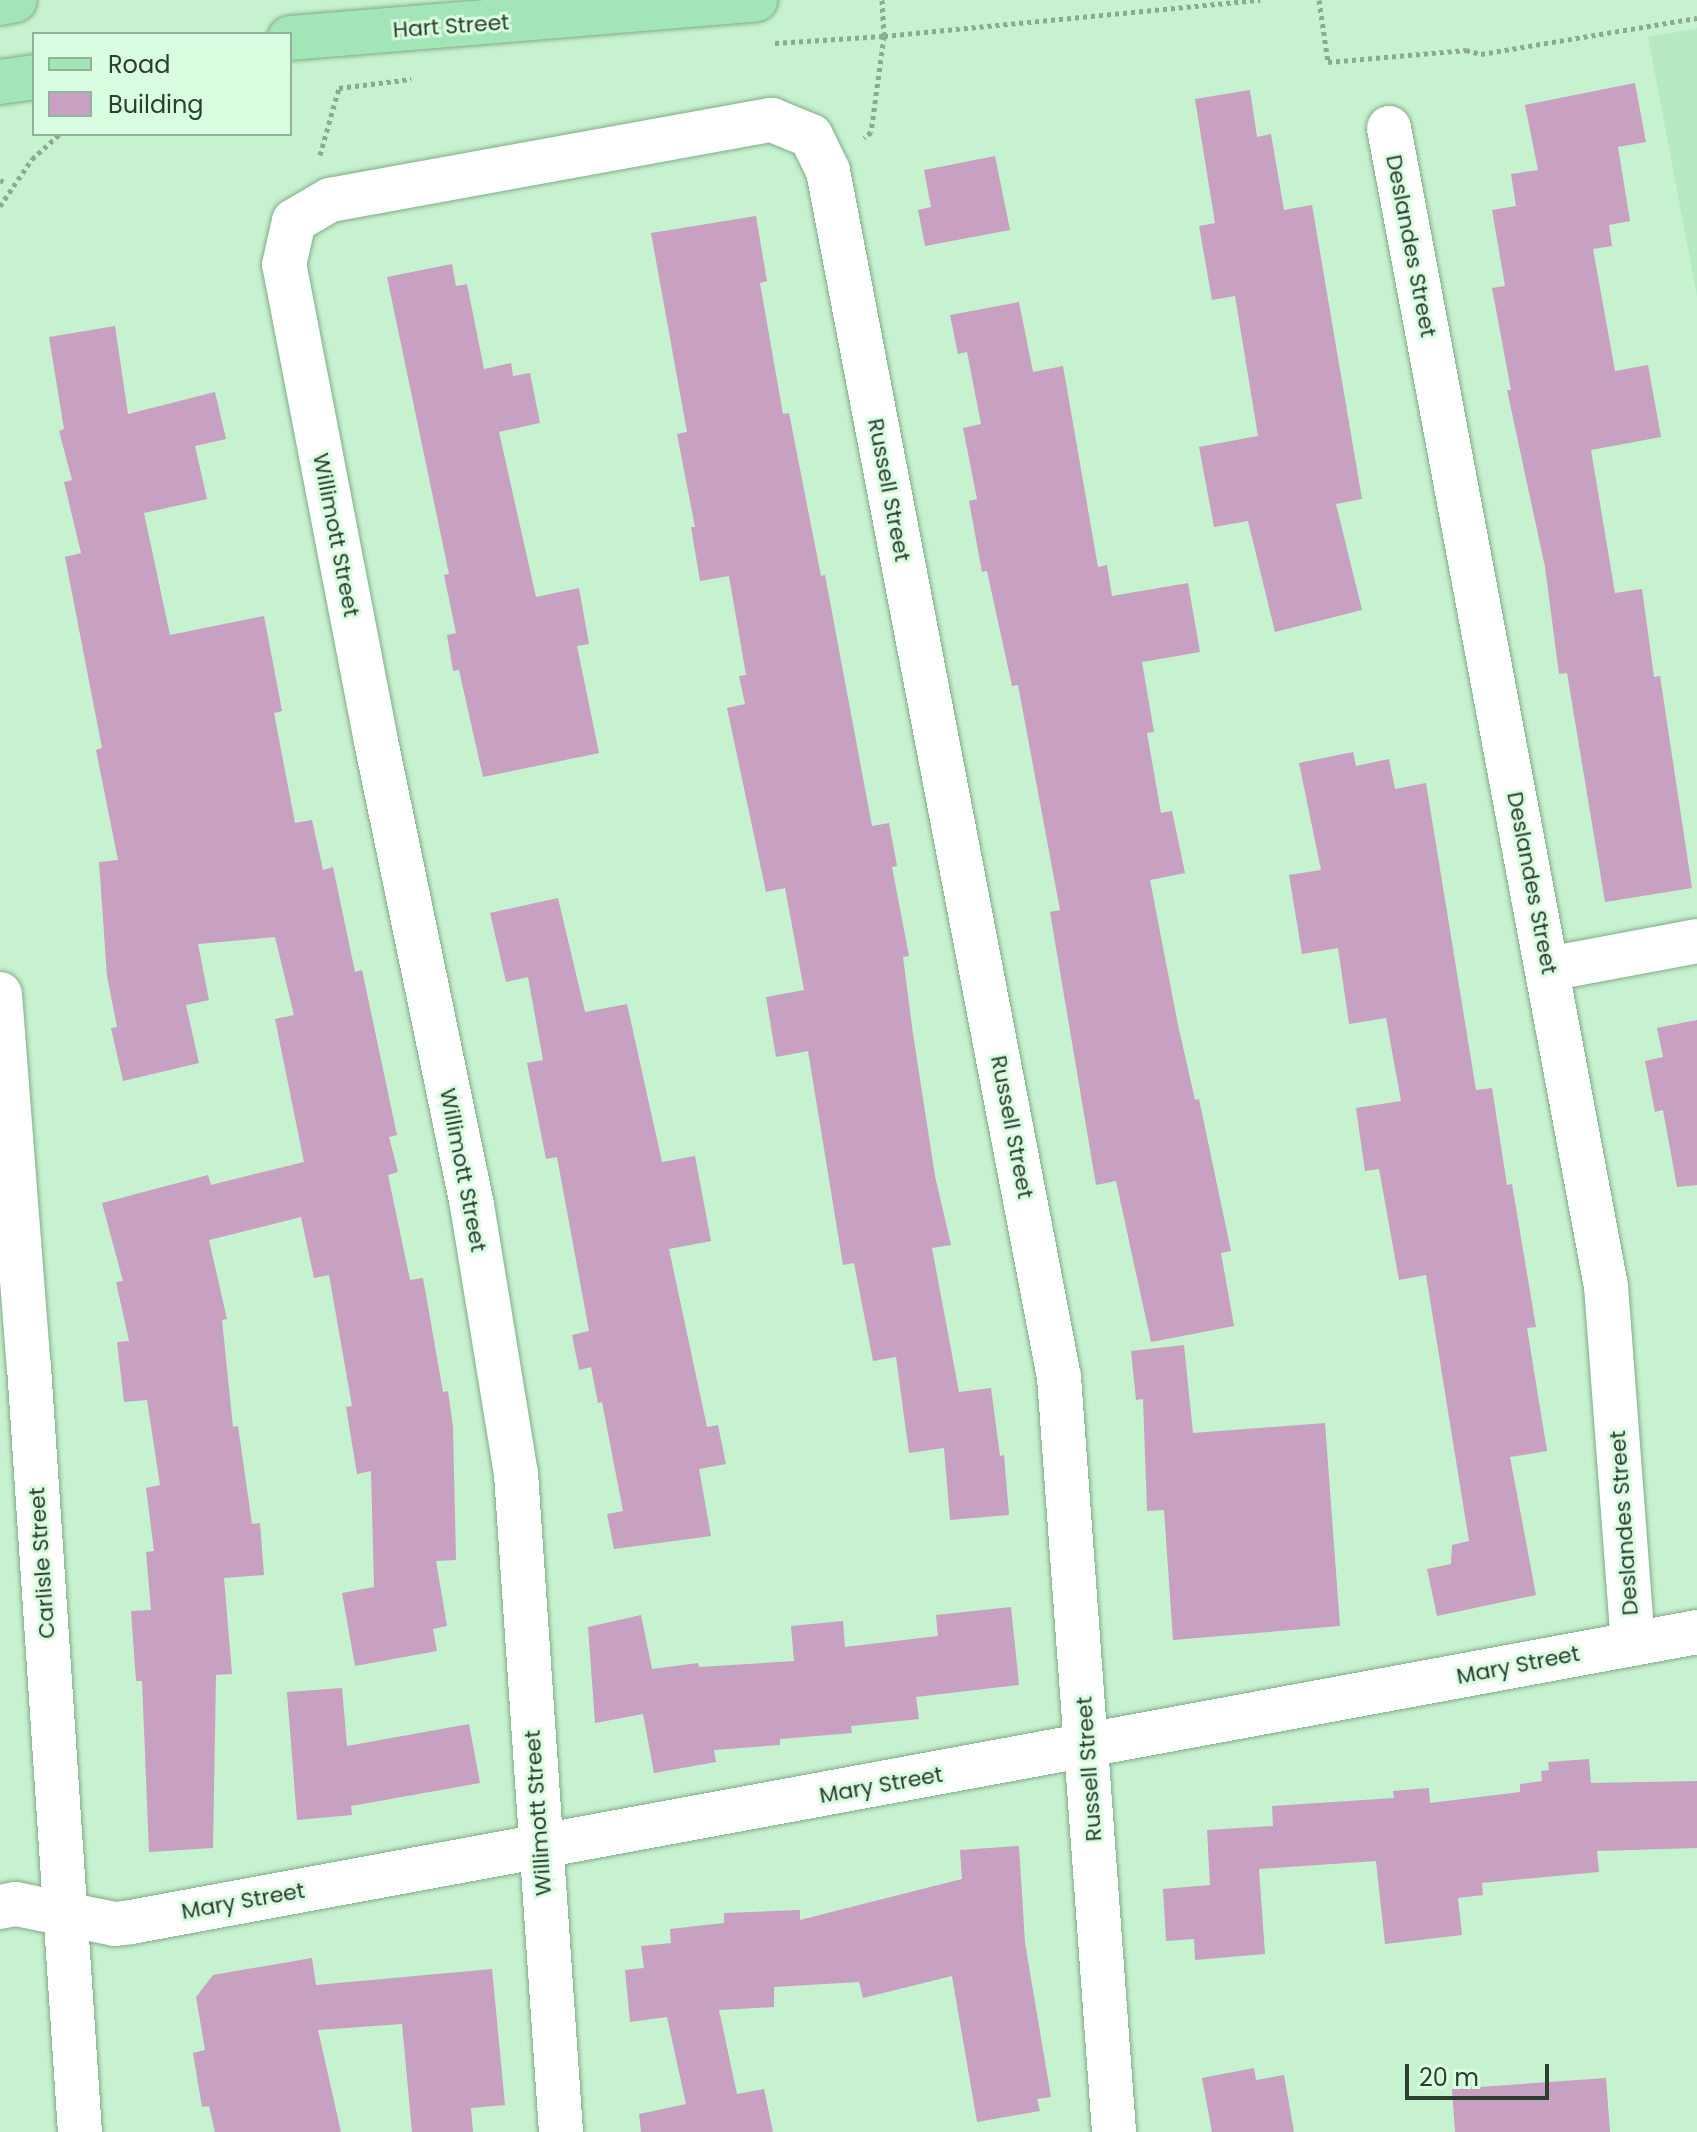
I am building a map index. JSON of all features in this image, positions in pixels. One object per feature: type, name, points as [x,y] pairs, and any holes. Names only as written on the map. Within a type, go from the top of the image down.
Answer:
[{"type":"main road","points":[[0,3],[15,0]]},
{"type":"main road","name":"Hart Street","points":[[292,38],[755,0]]},
{"type":"main road","points":[[0,82],[32,77]]},
{"type":"street","points":[[312,210],[772,120],[819,153]]},
{"type":"street","name":"Deslandes Street","points":[[1389,128],[1606,1286],[1633,1644]]},
{"type":"street","name":"Russell Street","points":[[819,153],[1059,1377],[1114,2132]]},
{"type":"street","name":"Willimott Street","points":[[312,210],[284,265],[376,741],[472,1205],[516,1474],[561,2132]]},
{"type":"street","points":[[1548,969],[1697,941]]},
{"type":"street","name":"Carlisle Street","points":[[0,994],[15,1368],[64,1914],[80,2132]]},
{"type":"street","name":"Mary Street","points":[[0,1907],[16,1904],[115,1924],[540,1848],[1697,1632]]},
{"type":"path","points":[[819,153],[871,132],[884,36],[882,0]]},
{"type":"path","points":[[762,44],[884,36],[1260,0]]},
{"type":"path","points":[[1319,0],[1328,62],[1466,50],[1481,54],[1697,18]]},
{"type":"path","points":[[312,210],[320,153],[339,88],[415,78]]},
{"type":"path","points":[[0,206],[32,159],[58,136]]},
{"type":"shaded area","points":[[1697,28],[1697,296],[1648,37]]},
{"type":"building","points":[[1635,83],[1646,142],[1618,147],[1630,221],[1609,225],[1612,246],[1593,249],[1615,371],[1648,365],[1661,437],[1591,450],[1615,593],[1642,589],[1654,677],[1660,676],[1692,888],[1605,902],[1567,673],[1559,674],[1545,567],[1507,390],[1511,390],[1492,288],[1505,286],[1492,210],[1516,206],[1511,174],[1538,170],[1525,105]]},
{"type":"building","points":[[1250,90],[1257,137],[1271,134],[1284,210],[1312,205],[1362,499],[1336,504],[1362,610],[1275,632],[1248,521],[1214,527],[1199,447],[1258,436],[1235,296],[1212,300],[1199,226],[1215,223],[1195,99]]},
{"type":"building","points":[[995,156],[1010,230],[925,246],[918,210],[931,207],[924,170]]},
{"type":"building","points":[[756,216],[767,281],[760,283],[783,414],[789,413],[821,576],[825,575],[872,826],[889,823],[897,866],[892,867],[909,956],[903,957],[913,1034],[935,1176],[951,1245],[932,1248],[959,1392],[991,1388],[1000,1456],[1004,1455],[1009,1515],[950,1520],[944,1448],[909,1453],[896,1357],[873,1361],[854,1263],[843,1265],[808,1051],[776,1057],[766,997],[804,990],[785,888],[766,892],[727,708],[745,704],[739,676],[746,675],[729,576],[700,581],[691,527],[695,527],[677,434],[687,432],[651,233]]},
{"type":"building","points":[[452,264],[456,286],[467,284],[484,369],[511,363],[513,376],[530,373],[540,423],[499,432],[536,597],[579,588],[589,644],[577,646],[599,753],[483,777],[459,670],[453,671],[447,635],[456,633],[444,575],[449,574],[387,277]]},
{"type":"building","points":[[1019,302],[1033,372],[1063,366],[1098,567],[1107,565],[1112,596],[1188,583],[1200,652],[1142,662],[1154,732],[1147,733],[1161,813],[1172,811],[1185,873],[1150,880],[1178,1025],[1195,1100],[1199,1099],[1231,1251],[1221,1253],[1234,1326],[1151,1342],[1116,1181],[1096,1185],[1050,912],[1060,910],[1018,685],[1012,686],[987,571],[982,572],[969,501],[977,499],[963,428],[981,424],[967,352],[958,354],[950,315]]},
{"type":"building","points":[[115,326],[128,414],[215,392],[226,439],[195,446],[207,499],[144,513],[170,635],[264,616],[282,711],[274,713],[295,823],[312,820],[323,870],[333,867],[355,972],[362,970],[397,1135],[389,1137],[398,1172],[388,1175],[410,1280],[423,1278],[443,1392],[448,1391],[453,1427],[456,1560],[436,1561],[447,1626],[433,1629],[437,1651],[355,1666],[342,1593],[374,1587],[371,1471],[357,1474],[346,1407],[352,1406],[329,1275],[314,1278],[301,1217],[209,1240],[227,1319],[222,1320],[233,1427],[238,1426],[252,1524],[260,1523],[264,1575],[224,1578],[232,1674],[216,1675],[213,1848],[149,1852],[142,1681],[136,1681],[131,1611],[151,1610],[146,1552],[154,1551],[146,1488],[160,1485],[147,1400],[124,1402],[117,1342],[129,1341],[116,1282],[123,1281],[102,1203],[208,1175],[211,1185],[304,1162],[275,1019],[294,1015],[275,937],[198,944],[209,1000],[186,1005],[199,1063],[123,1081],[111,1028],[117,1027],[107,976],[99,862],[118,860],[96,750],[102,748],[65,557],[81,553],[64,482],[72,480],[59,431],[64,429],[49,337]]},
{"type":"building","points":[[1353,752],[1356,766],[1389,759],[1395,789],[1426,783],[1476,1090],[1492,1088],[1507,1185],[1512,1184],[1536,1327],[1527,1328],[1547,1451],[1510,1457],[1536,1595],[1437,1616],[1427,1569],[1451,1564],[1452,1545],[1469,1541],[1426,1275],[1399,1280],[1379,1169],[1365,1171],[1356,1108],[1401,1101],[1386,1018],[1349,1024],[1338,948],[1302,954],[1289,875],[1321,870],[1299,763]]},
{"type":"building","points":[[558,898],[585,1012],[627,1004],[662,1162],[695,1156],[711,1241],[669,1249],[707,1427],[718,1425],[726,1464],[699,1469],[711,1536],[614,1549],[607,1514],[623,1511],[602,1402],[598,1403],[591,1367],[579,1370],[572,1335],[589,1331],[557,1157],[546,1159],[527,1063],[543,1060],[528,977],[506,982],[490,913]]},
{"type":"building","points":[[1697,1020],[1697,1185],[1677,1187],[1663,1110],[1655,1112],[1645,1061],[1663,1057],[1657,1028]]},
{"type":"building","points":[[1184,1345],[1193,1433],[1325,1423],[1340,1626],[1173,1640],[1164,1510],[1147,1511],[1143,1399],[1136,1400],[1131,1351]]},
{"type":"building","points":[[1011,1607],[1019,1685],[916,1697],[919,1719],[851,1726],[852,1733],[780,1739],[780,1745],[714,1750],[716,1762],[654,1773],[643,1714],[595,1723],[588,1627],[641,1615],[652,1669],[698,1663],[699,1667],[794,1661],[791,1626],[843,1621],[845,1647],[938,1636],[936,1615]]},
{"type":"building","points":[[342,1688],[347,1746],[469,1724],[480,1783],[351,1806],[352,1815],[297,1820],[287,1692]]},
{"type":"building","points":[[1589,1759],[1591,1783],[1697,1781],[1697,1848],[1597,1851],[1599,1872],[1482,1883],[1483,1895],[1458,1898],[1462,1935],[1385,1944],[1376,1861],[1259,1869],[1265,1954],[1195,1960],[1194,1939],[1166,1941],[1163,1889],[1210,1885],[1207,1830],[1273,1826],[1272,1806],[1394,1798],[1393,1791],[1429,1788],[1430,1803],[1520,1792],[1520,1784],[1542,1781],[1541,1771],[1549,1770],[1548,1762]]},
{"type":"building","points":[[1019,1846],[1025,1943],[1051,2097],[1037,2099],[1040,2111],[977,2122],[952,1976],[863,1998],[859,1982],[774,1987],[774,2007],[719,2010],[737,2094],[764,2089],[773,2132],[641,2132],[639,2114],[686,2104],[667,2017],[630,2022],[625,1970],[644,1968],[641,1946],[671,1943],[670,1929],[724,1923],[724,1913],[800,1910],[800,1920],[962,1879],[960,1850]]},
{"type":"building","points":[[312,1958],[316,1985],[492,1969],[505,2105],[471,2108],[473,2132],[412,2132],[402,2024],[318,2030],[341,2132],[215,2132],[209,2106],[202,2107],[193,2053],[205,2050],[196,1997],[213,1975]]},
{"type":"building","points":[[1254,2068],[1256,2080],[1284,2075],[1294,2132],[1212,2132],[1202,2078]]},
{"type":"building","points":[[1606,2078],[1610,2132],[1455,2132],[1452,2089]]}]
